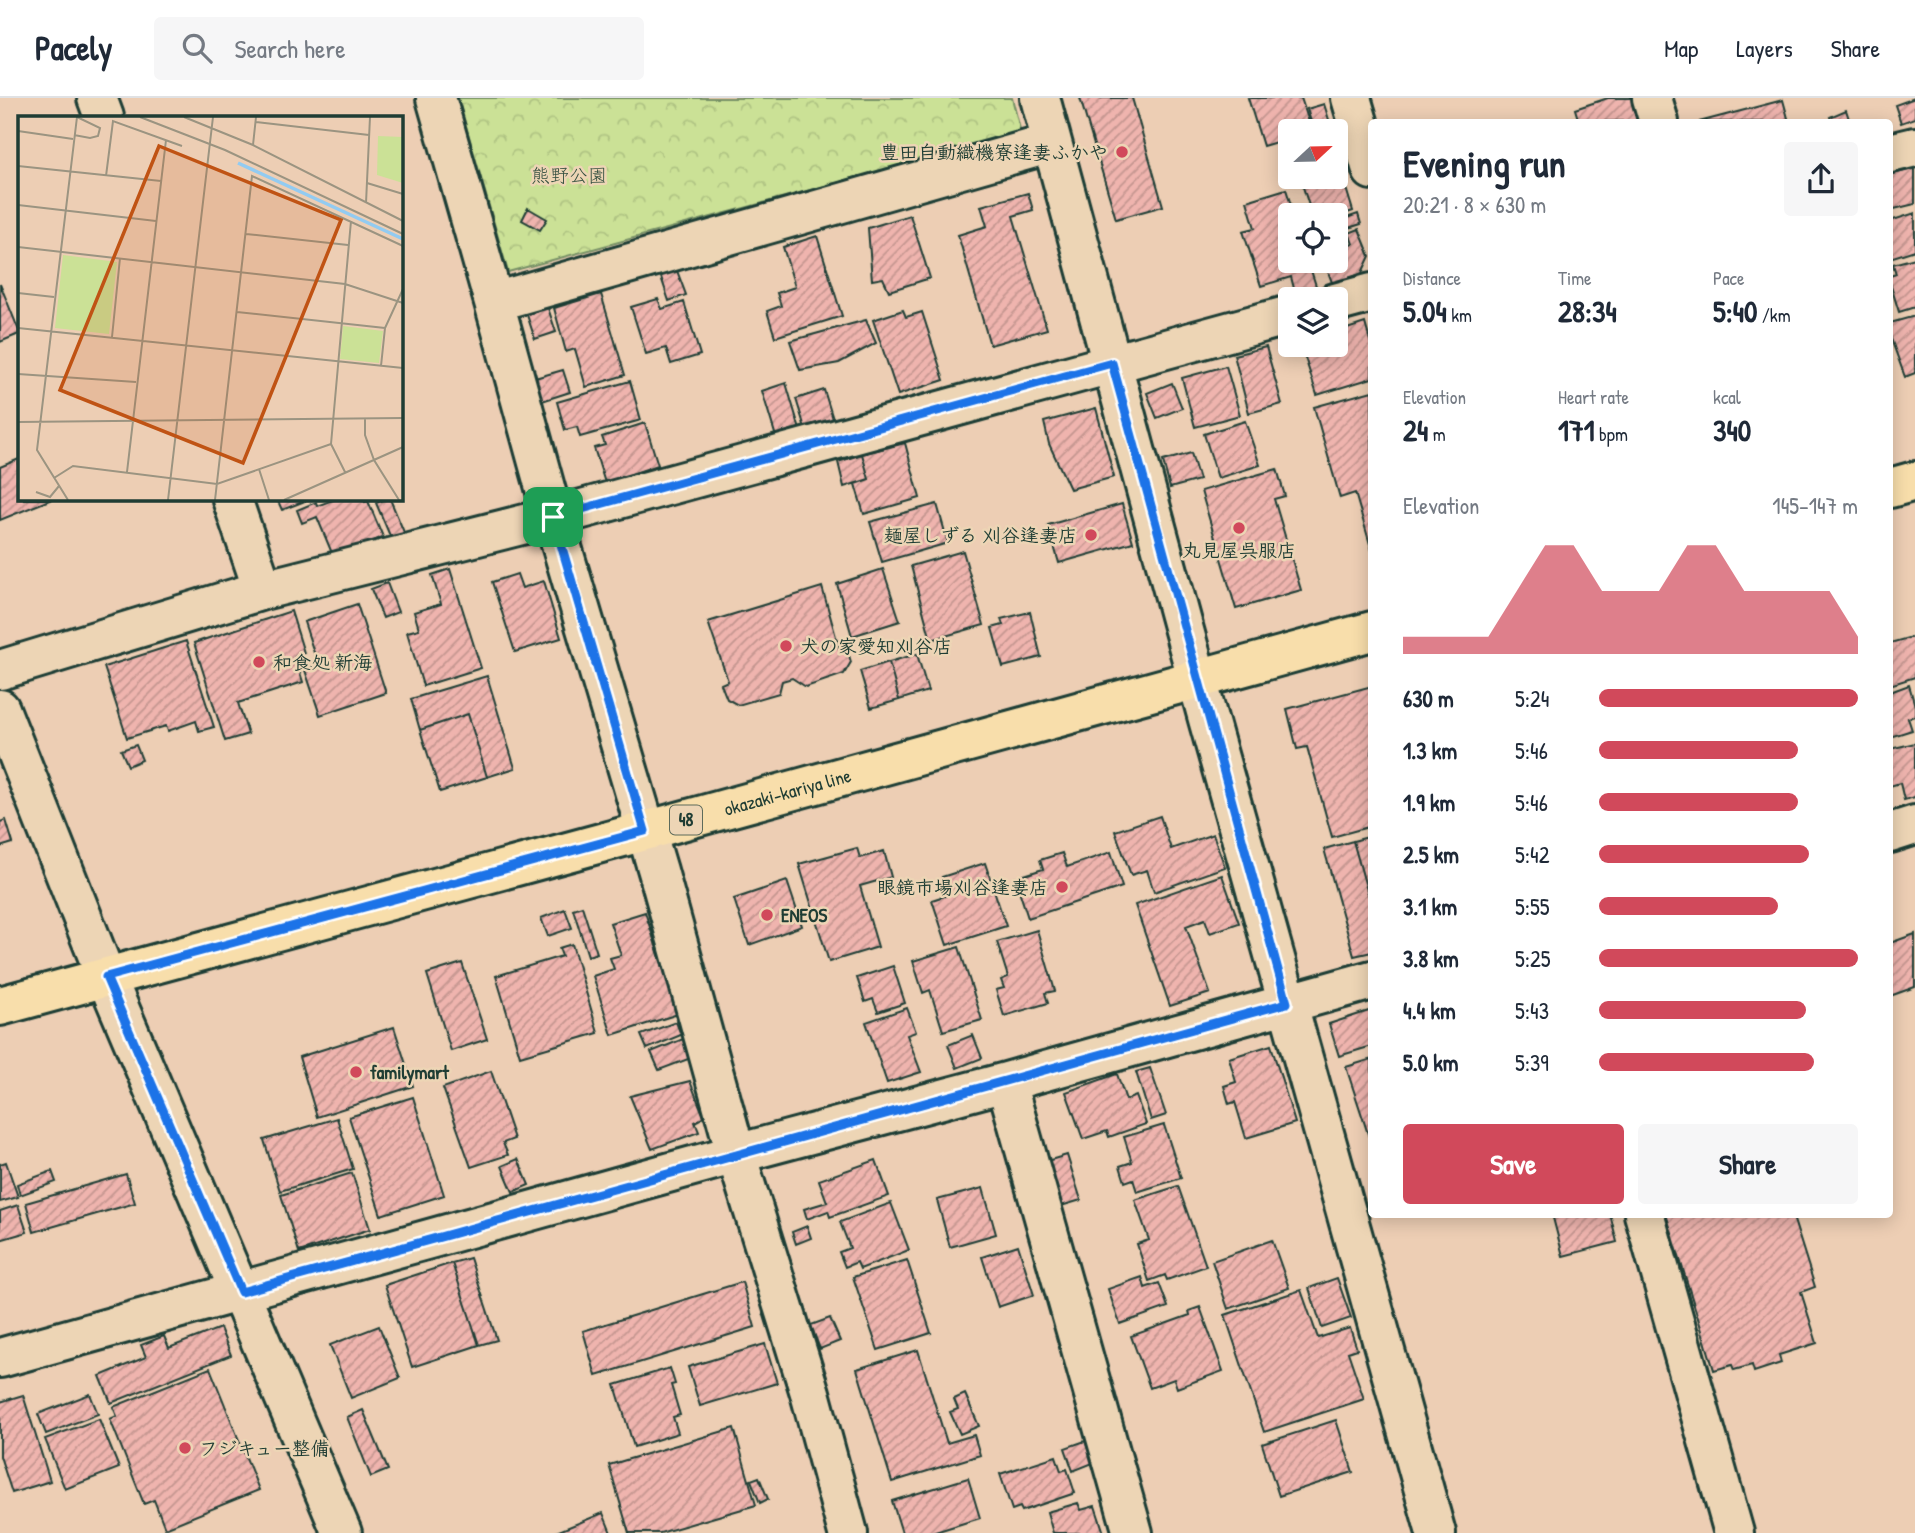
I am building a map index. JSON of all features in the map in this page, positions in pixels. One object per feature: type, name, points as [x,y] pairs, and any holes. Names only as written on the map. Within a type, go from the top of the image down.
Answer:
[{"type":"main road","points":[[1893,487],[1915,481]]},
{"type":"main road","name":"okazaki-kariya line","points":[[0,1006],[1368,632]]},
{"type":"street","points":[[97,98],[104,116]]},
{"type":"street","points":[[436,98],[553,517],[736,1154],[810,1393],[848,1533]]},
{"type":"street","points":[[1040,98],[1287,1003],[1436,1533]]},
{"type":"street","points":[[1351,98],[1368,156]]},
{"type":"street","points":[[1651,98],[1657,119]]},
{"type":"street","points":[[494,302],[1052,143]]},
{"type":"street","points":[[1893,152],[1915,147]]},
{"type":"street","points":[[1348,299],[1368,294]]},
{"type":"street","points":[[0,670],[263,590],[553,517],[1278,318]]},
{"type":"street","points":[[232,500],[263,590]]},
{"type":"street","points":[[0,709],[106,977],[342,1533]]},
{"type":"street","points":[[1893,832],[1915,825]]},
{"type":"street","points":[[0,1358],[1368,981]]},
{"type":"street","points":[[1006,1082],[1133,1533]]},
{"type":"street","points":[[1645,1218],[1734,1533]]},
{"type":"green space","name":"熊野公園","points":[[458,98],[1012,98],[1021,133],[508,272]]},
{"type":"building","name":"豊田自動織機寮逢妻ふかや","points":[[1080,98],[1132,98],[1163,206],[1116,219]]},
{"type":"building","points":[[1248,98],[1301,98],[1308,119],[1278,119],[1278,142],[1263,146]]},
{"type":"building","points":[[1608,98],[1632,98],[1638,119],[1578,119],[1575,109]]},
{"type":"building","points":[[1915,98],[1915,118],[1901,123],[1895,105]]},
{"type":"building","points":[[1783,100],[1788,119],[1710,119]]},
{"type":"building","points":[[1324,104],[1329,119],[1310,119],[1307,109]]},
{"type":"building","points":[[1846,110],[1849,119],[1831,119],[1830,117]]},
{"type":"building","points":[[1915,168],[1915,204],[1893,209],[1893,174]]},
{"type":"building","points":[[1286,189],[1290,203],[1278,203],[1278,273],[1312,273],[1316,287],[1294,287],[1291,277],[1261,286],[1243,231],[1255,228],[1247,201]]},
{"type":"building","points":[[1304,189],[1346,189],[1353,211],[1348,213],[1348,203],[1308,203]]},
{"type":"building","points":[[1028,193],[1033,210],[1013,216],[1047,329],[990,345],[958,235],[987,226],[981,206]]},
{"type":"building","points":[[528,208],[547,219],[540,230],[522,220]]},
{"type":"building","points":[[1915,213],[1915,250],[1893,257],[1893,220]]},
{"type":"building","points":[[1358,214],[1361,224],[1348,228],[1348,217]]},
{"type":"building","points":[[910,215],[930,278],[889,291],[883,278],[872,280],[868,228]]},
{"type":"building","points":[[1359,229],[1368,251],[1368,260],[1362,273],[1333,285],[1328,273],[1348,273],[1348,246],[1353,244],[1349,233]]},
{"type":"building","points":[[817,236],[842,316],[775,337],[767,311],[781,306],[777,293],[795,287],[783,247]]},
{"type":"building","points":[[1915,258],[1915,307],[1899,312],[1893,293],[1893,275],[1896,274],[1893,264]]},
{"type":"building","points":[[676,268],[686,295],[669,301],[660,274]]},
{"type":"building","points":[[0,284],[18,334],[0,342]]},
{"type":"building","points":[[601,294],[625,375],[586,387],[575,349],[566,352],[554,308]]},
{"type":"building","points":[[658,299],[662,309],[684,302],[700,355],[671,364],[666,348],[646,354],[631,307]]},
{"type":"building","points":[[547,305],[556,332],[535,339],[526,312]]},
{"type":"building","points":[[903,310],[906,317],[922,312],[944,380],[898,395],[873,320]]},
{"type":"building","points":[[1915,316],[1915,373],[1905,377],[1893,344],[1893,322]]},
{"type":"building","points":[[866,320],[876,343],[839,363],[800,370],[790,341]]},
{"type":"building","points":[[1365,323],[1368,334],[1368,379],[1317,395],[1305,357],[1348,357],[1348,329]]},
{"type":"building","points":[[1266,347],[1282,404],[1249,413],[1234,355]]},
{"type":"building","points":[[1226,366],[1240,415],[1195,427],[1182,378]]},
{"type":"building","points":[[563,370],[570,392],[542,401],[535,378]]},
{"type":"building","points":[[630,381],[641,420],[580,437],[577,427],[565,430],[557,402]]},
{"type":"building","points":[[786,383],[800,430],[776,437],[762,391]]},
{"type":"building","points":[[1172,383],[1182,408],[1157,418],[1147,393]]},
{"type":"building","points":[[824,390],[833,419],[805,428],[796,399]]},
{"type":"building","points":[[1368,392],[1368,537],[1355,493],[1340,498],[1314,407]]},
{"type":"building","points":[[1096,408],[1114,477],[1070,489],[1049,444],[1044,422]]},
{"type":"building","points":[[1245,421],[1260,465],[1218,478],[1204,434]]},
{"type":"building","points":[[645,423],[658,465],[605,483],[594,448],[605,445],[602,437]]},
{"type":"building","points":[[905,443],[920,498],[864,514],[855,484],[869,479],[862,454]]},
{"type":"building","points":[[1191,453],[1199,480],[1170,488],[1163,461]]},
{"type":"building","points":[[862,454],[869,479],[844,487],[838,462]]},
{"type":"building","points":[[18,459],[18,500],[50,500],[0,520],[0,467]]},
{"type":"building","points":[[1277,469],[1285,496],[1274,499],[1301,590],[1236,609],[1201,491]]},
{"type":"building","points":[[277,500],[307,500],[282,510]]},
{"type":"building","points":[[332,500],[368,501],[383,537],[334,558],[317,517],[302,523],[297,510],[316,502],[317,506]]},
{"type":"building","points":[[390,500],[406,537],[393,543],[376,503]]},
{"type":"building","points":[[937,504],[948,543],[882,562],[870,522]]},
{"type":"building","points":[[1122,504],[1133,542],[1059,563],[1048,525]]},
{"type":"building","points":[[963,551],[984,625],[931,640],[911,566]]},
{"type":"building","points":[[450,569],[481,668],[423,686],[407,632],[419,629],[414,612],[441,604],[432,575]]},
{"type":"building","points":[[883,569],[900,621],[852,636],[837,584]]},
{"type":"building","points":[[517,574],[522,588],[544,581],[561,638],[515,652],[492,582]]},
{"type":"building","points":[[387,583],[398,612],[383,618],[371,589]]},
{"type":"building","points":[[822,587],[840,651],[847,649],[851,662],[844,674],[806,687],[792,678],[782,681],[779,693],[738,705],[727,699],[721,684],[728,681],[708,622]]},
{"type":"building","points":[[357,604],[386,693],[320,715],[305,670],[318,665],[304,622]]},
{"type":"building","points":[[291,611],[304,653],[295,657],[303,682],[238,703],[248,734],[225,741],[194,643]]},
{"type":"building","points":[[1030,612],[1041,657],[1003,667],[992,628],[1003,625],[1001,619]]},
{"type":"building","points":[[1915,636],[1915,677],[1893,684],[1893,642]]},
{"type":"building","points":[[186,641],[214,727],[199,731],[196,721],[168,731],[166,726],[127,738],[104,667]]},
{"type":"building","points":[[917,654],[928,691],[899,700],[889,662]]},
{"type":"building","points":[[889,662],[899,700],[871,708],[860,671]]},
{"type":"building","points":[[487,676],[515,768],[487,777],[468,714],[420,730],[411,699]]},
{"type":"building","points":[[1909,685],[1915,716],[1908,718],[1912,730],[1893,736],[1893,691]]},
{"type":"building","points":[[1368,687],[1368,827],[1332,837],[1307,747],[1297,749],[1287,709]]},
{"type":"building","points":[[468,714],[487,777],[440,792],[420,730]]},
{"type":"building","points":[[1915,743],[1915,797],[1904,800],[1900,783],[1893,785],[1893,748]]},
{"type":"building","points":[[136,745],[142,760],[128,766],[121,750]]},
{"type":"building","points":[[1160,816],[1171,849],[1213,834],[1225,867],[1154,892],[1147,870],[1131,875],[1115,831]]},
{"type":"building","points":[[6,820],[13,843],[0,847],[0,822]]},
{"type":"building","points":[[1368,837],[1368,894],[1353,841]]},
{"type":"building","points":[[1353,841],[1368,894],[1368,953],[1354,956],[1324,849]]},
{"type":"building","points":[[857,848],[860,858],[884,851],[891,877],[860,886],[878,947],[829,962],[799,864]]},
{"type":"building","points":[[1111,852],[1122,887],[1028,918],[1015,878],[1043,869],[1040,860],[1062,853],[1067,867]]},
{"type":"building","points":[[985,863],[1006,926],[947,945],[932,900],[947,895],[942,877]]},
{"type":"building","points":[[1222,875],[1239,923],[1210,933],[1205,919],[1186,926],[1210,993],[1170,1006],[1135,905]]},
{"type":"building","points":[[787,881],[802,926],[749,945],[734,899]]},
{"type":"building","points":[[582,906],[597,953],[588,956],[573,909]]},
{"type":"building","points":[[565,909],[572,928],[548,936],[541,918]]},
{"type":"building","points":[[645,912],[678,1014],[612,1035],[593,976],[614,969],[610,958],[621,955],[610,923]]},
{"type":"building","points":[[1037,930],[1055,991],[1045,993],[1048,1003],[1004,1016],[996,990],[1004,988],[1001,980],[1008,977],[997,942]]},
{"type":"building","points":[[1915,934],[1915,987],[1893,995],[1893,942]]},
{"type":"building","points":[[572,944],[598,1033],[520,1056],[496,976],[562,956],[559,948]]},
{"type":"building","points":[[959,947],[982,1020],[943,1031],[930,990],[923,993],[913,961]]},
{"type":"building","points":[[462,963],[487,1039],[451,1051],[427,974]]},
{"type":"building","points":[[893,966],[905,1003],[878,1012],[873,999],[865,1002],[857,978]]},
{"type":"building","points":[[907,1008],[916,1032],[907,1035],[921,1072],[887,1083],[866,1022]]},
{"type":"building","points":[[1368,1011],[1368,1047],[1339,1056],[1329,1024]]},
{"type":"building","points":[[676,1022],[681,1035],[647,1049],[641,1035]]},
{"type":"building","name":"familymart","points":[[394,1027],[413,1086],[317,1117],[299,1057]]},
{"type":"building","points":[[973,1035],[982,1058],[957,1068],[948,1045]]},
{"type":"building","points":[[683,1039],[691,1058],[659,1070],[651,1052]]},
{"type":"building","points":[[1271,1045],[1295,1123],[1246,1138],[1235,1102],[1229,1104],[1224,1086],[1236,1082],[1229,1058]]},
{"type":"building","points":[[1368,1060],[1368,1134],[1346,1067]]},
{"type":"building","points":[[1150,1068],[1166,1115],[1151,1120],[1136,1072]]},
{"type":"building","points":[[491,1071],[514,1139],[503,1143],[508,1155],[471,1167],[443,1088]]},
{"type":"building","points":[[1117,1074],[1126,1100],[1136,1096],[1146,1124],[1109,1137],[1107,1131],[1083,1139],[1066,1092]]},
{"type":"building","points":[[690,1081],[704,1117],[695,1122],[699,1132],[652,1149],[630,1096]]},
{"type":"building","points":[[413,1097],[444,1195],[381,1215],[349,1117]]},
{"type":"building","points":[[337,1118],[353,1169],[280,1191],[264,1140]]},
{"type":"building","points":[[1164,1125],[1181,1178],[1137,1192],[1133,1179],[1125,1182],[1120,1166],[1132,1162],[1124,1137]]},
{"type":"building","points":[[1067,1155],[1081,1200],[1061,1206],[1047,1161]]},
{"type":"building","points":[[518,1159],[529,1185],[513,1192],[502,1166]]},
{"type":"building","points":[[876,1160],[889,1196],[830,1217],[828,1211],[807,1219],[804,1209],[827,1202],[819,1180]]},
{"type":"building","points":[[6,1162],[18,1197],[0,1202],[0,1164]]},
{"type":"building","points":[[52,1171],[56,1182],[20,1195],[17,1184]]},
{"type":"building","points":[[352,1173],[370,1229],[299,1252],[281,1195]]},
{"type":"building","points":[[126,1174],[135,1203],[34,1232],[26,1203]]},
{"type":"building","points":[[1178,1186],[1206,1266],[1167,1280],[1165,1275],[1149,1281],[1137,1244],[1149,1240],[1135,1200]]},
{"type":"building","points":[[983,1188],[996,1234],[950,1247],[937,1200]]},
{"type":"building","points":[[891,1203],[909,1250],[860,1269],[857,1262],[845,1267],[839,1252],[850,1248],[840,1222]]},
{"type":"building","points":[[18,1205],[27,1232],[0,1240],[0,1211]]},
{"type":"building","points":[[1553,1218],[1611,1218],[1617,1242],[1563,1256]]},
{"type":"building","points":[[1667,1218],[1793,1218],[1815,1287],[1801,1292],[1817,1343],[1779,1355],[1781,1363],[1754,1372],[1752,1365],[1734,1370],[1732,1365],[1714,1370]]},
{"type":"building","points":[[807,1226],[811,1238],[796,1244],[792,1232]]},
{"type":"building","points":[[1272,1240],[1289,1288],[1228,1309],[1212,1261]]},
{"type":"building","points":[[1018,1245],[1034,1295],[998,1307],[982,1257]]},
{"type":"building","points":[[470,1258],[497,1340],[479,1345],[452,1263]]},
{"type":"building","points":[[907,1260],[931,1333],[878,1350],[853,1277]]},
{"type":"building","points":[[452,1263],[479,1345],[412,1367],[385,1285]]},
{"type":"building","points":[[1142,1277],[1145,1288],[1159,1283],[1168,1307],[1120,1324],[1108,1289]]},
{"type":"building","points":[[1337,1278],[1351,1318],[1322,1328],[1309,1288]]},
{"type":"building","points":[[742,1282],[755,1327],[596,1376],[583,1331]]},
{"type":"building","points":[[1301,1290],[1318,1338],[1350,1328],[1357,1349],[1348,1352],[1364,1399],[1264,1432],[1225,1315]]},
{"type":"building","points":[[1200,1307],[1223,1371],[1177,1388],[1174,1379],[1150,1388],[1131,1336],[1190,1315],[1189,1311]]},
{"type":"building","points":[[830,1318],[840,1341],[820,1349],[811,1325]]},
{"type":"building","points":[[379,1326],[400,1378],[351,1398],[330,1345]]},
{"type":"building","points":[[220,1328],[231,1355],[111,1403],[100,1376],[146,1357],[141,1345],[164,1336],[169,1348]]},
{"type":"building","points":[[765,1344],[777,1383],[700,1406],[688,1367]]},
{"type":"building","points":[[918,1350],[947,1443],[974,1435],[980,1455],[892,1482],[857,1369]]},
{"type":"building","points":[[210,1368],[259,1490],[165,1528],[154,1500],[144,1504],[110,1419],[117,1416],[113,1407]]},
{"type":"building","points":[[670,1368],[675,1384],[671,1385],[680,1415],[673,1417],[678,1433],[634,1447],[615,1385]]},
{"type":"building","points":[[90,1394],[98,1414],[46,1434],[38,1414]]},
{"type":"building","points":[[965,1394],[979,1426],[960,1434],[950,1412],[958,1409],[954,1399]]},
{"type":"building","points":[[23,1395],[50,1481],[12,1493],[0,1456],[0,1402]]},
{"type":"building","points":[[363,1410],[388,1470],[371,1477],[347,1417]]},
{"type":"building","points":[[99,1419],[119,1468],[65,1489],[45,1439]]},
{"type":"building","points":[[1336,1420],[1353,1472],[1279,1496],[1262,1444]]},
{"type":"building","points":[[734,1428],[756,1505],[660,1533],[629,1533],[609,1465]]},
{"type":"building","points":[[1085,1441],[1093,1463],[1073,1471],[1065,1448]]},
{"type":"building","points":[[1056,1456],[1061,1471],[1067,1469],[1075,1493],[1022,1511],[1020,1507],[1012,1510],[1000,1474]]},
{"type":"building","points":[[759,1477],[768,1499],[760,1503],[751,1480]]},
{"type":"building","points":[[968,1478],[980,1518],[932,1533],[902,1533],[892,1501]]},
{"type":"building","points":[[1078,1503],[1081,1510],[1095,1506],[1104,1533],[1053,1533],[1047,1512]]},
{"type":"building","points":[[603,1513],[611,1533],[554,1533]]},
{"type":"place","name":"豊田自動織機寮逢妻ふかや","points":[[1122,152]]},
{"type":"place","name":"丸見屋呉服店","points":[[1239,528]]},
{"type":"place","name":"麺屋しずる 刈谷逢妻店","points":[[1091,535]]},
{"type":"place","name":"犬の家愛知刈谷店","points":[[786,646]]},
{"type":"place","name":"和食処 新海","points":[[259,662]]},
{"type":"place","name":"眼鏡市場刈谷逢妻店","points":[[1062,887]]},
{"type":"place","name":"ENEOS","points":[[767,915]]},
{"type":"place","name":"familymart","points":[[356,1072]]},
{"type":"place","name":"フジキュー整備","points":[[185,1448]]},
{"type":"route","points":[[1112,363],[1287,1003],[241,1292],[106,977],[645,831],[553,517],[1112,363]]}]
